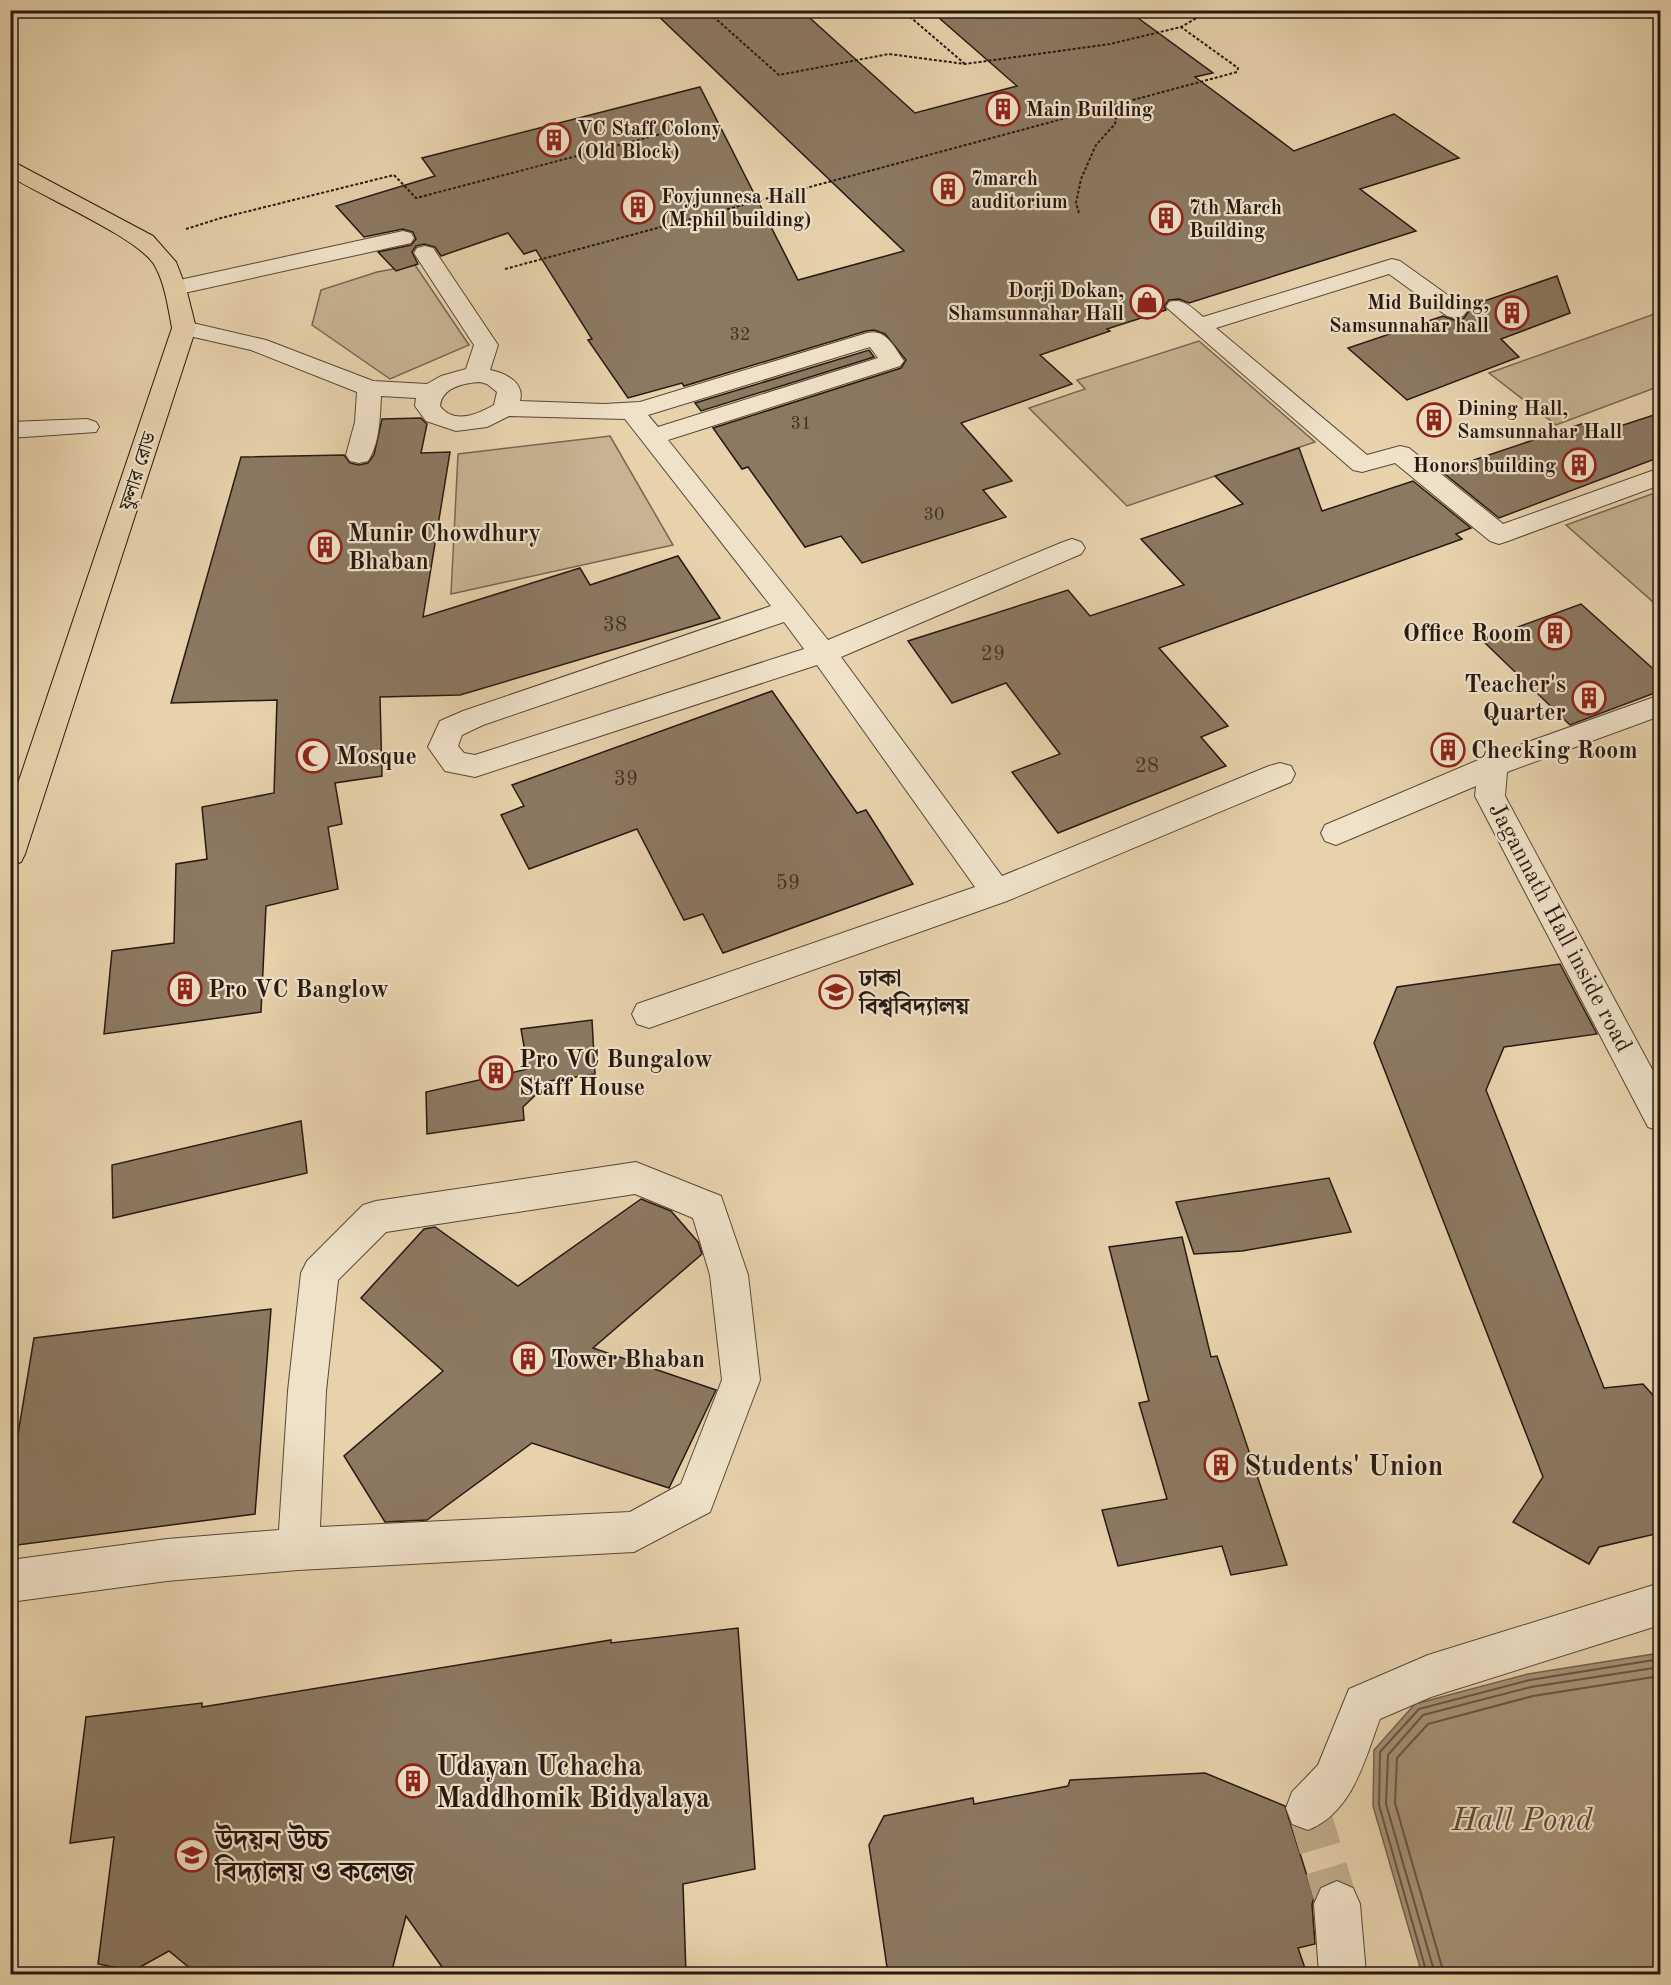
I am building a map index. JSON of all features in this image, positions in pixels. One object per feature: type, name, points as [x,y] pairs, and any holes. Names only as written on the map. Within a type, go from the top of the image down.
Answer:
[{"type":"main road","points":[[10,166],[34,182],[145,241],[165,262],[175,288],[184,328]]},
{"type":"main road","name":"ফুলার রোড","points":[[10,854],[184,328]]},
{"type":"street","points":[[175,288],[403,238]]},
{"type":"street","points":[[425,253],[486,345],[476,375]]},
{"type":"street","points":[[1200,326],[1392,266],[1455,311]]},
{"type":"street","points":[[1274,276],[1300,296]]},
{"type":"street","points":[[1177,307],[1362,464],[1400,454],[1498,535],[1660,476]]},
{"type":"street","points":[[184,328],[258,345],[369,388],[432,392]]},
{"type":"street","points":[[503,410],[632,411],[875,338],[892,361],[652,436]]},
{"type":"street","points":[[476,375],[500,380],[507,387],[510,394],[509,402],[503,410],[482,421],[454,423],[433,414],[428,399],[432,392],[450,379],[476,375]]},
{"type":"street","points":[[359,455],[367,422],[369,388]]},
{"type":"street","points":[[632,411],[823,653],[996,892]]},
{"type":"street","points":[[10,430],[87,427]]},
{"type":"street","points":[[790,610],[472,718],[450,728],[443,747],[455,764],[476,766],[823,653],[1072,548]]},
{"type":"street","name":"Jagannath Hall inside road","points":[[1660,705],[1493,766],[1490,796],[1660,1116]]},
{"type":"street","points":[[1336,833],[1493,766]]},
{"type":"street","points":[[649,1014],[996,892],[1280,774]]},
{"type":"street","points":[[10,1581],[167,1560],[298,1549],[634,1532],[696,1498],[741,1380],[729,1275],[708,1207],[636,1178],[376,1217],[320,1273],[307,1391],[298,1549]]},
{"type":"street","points":[[1308,1808],[1334,1780],[1364,1704],[1428,1676],[1660,1604]]},
{"type":"street","points":[[1337,1904],[1343,1974]]},
{"type":"path","points":[[706,10],[779,75],[889,54],[965,64],[1110,44],[1181,27],[1210,10]]},
{"type":"path","points":[[902,10],[965,64]]},
{"type":"path","points":[[505,269],[1238,72],[1238,68],[1181,27]]},
{"type":"path","points":[[1079,213],[1076,202],[1081,178],[1096,145],[1115,124],[1118,105]]},
{"type":"path","points":[[145,241],[221,218],[394,175],[416,198],[688,127]]},
{"type":"shaded area","points":[[415,265],[469,345],[390,379],[312,325],[321,290],[377,272]]},
{"type":"shaded area","points":[[1660,312],[1660,386],[1556,425],[1489,373]]},
{"type":"shaded area","points":[[1199,341],[1315,442],[1127,506],[1029,408],[1085,389],[1077,380]]},
{"type":"shaded area","points":[[610,436],[673,545],[451,594],[458,454]]},
{"type":"shaded area","points":[[1660,491],[1660,608],[1566,525]]},
{"type":"water","name":"Hall Pond","points":[[1660,1653],[1660,1974],[1422,1974],[1373,1806],[1374,1750],[1415,1704],[1528,1674]]},
{"type":"building","points":[[652,10],[801,10],[915,113],[1017,86],[930,10],[1127,10],[1213,73],[1195,77],[1294,151],[1394,114],[1459,158],[1360,189],[1416,231],[1189,303],[1179,299],[1169,300],[1164,306],[1166,310],[1107,329],[1110,331],[1040,355],[1072,384],[961,423],[1012,481],[983,490],[1006,517],[862,563],[841,536],[805,547],[748,467],[742,469],[713,428],[901,368],[906,360],[885,334],[874,330],[866,331],[684,386],[682,383],[628,398],[588,340],[592,339],[536,250],[524,254],[508,233],[441,256],[435,247],[424,244],[416,246],[412,252],[418,264],[396,271],[378,252],[411,245],[416,239],[413,232],[403,229],[364,237],[336,206],[435,176],[422,158],[700,87],[798,280],[904,251]]},
{"type":"building","name":"Mid Building, Samsunnahar hall","points":[[1557,276],[1570,313],[1501,339],[1519,357],[1407,400],[1348,348],[1443,316],[1454,320],[1464,318],[1469,311],[1467,307]]},
{"type":"building","points":[[869,350],[874,357],[701,411],[695,403]]},
{"type":"building","name":"Honors building","points":[[1660,413],[1660,457],[1499,518],[1441,471],[1587,422],[1602,432]]},
{"type":"building","points":[[421,418],[427,424],[421,453],[450,452],[423,617],[580,568],[590,585],[678,556],[720,618],[460,695],[380,697],[382,776],[335,783],[342,824],[328,827],[338,889],[266,906],[261,1012],[104,1034],[112,951],[174,943],[176,864],[207,859],[202,807],[274,793],[277,700],[171,703],[241,457],[344,455],[350,463],[359,465],[368,463],[374,455],[382,419]]},
{"type":"building","points":[[1299,448],[1322,511],[1413,481],[1471,528],[1456,534],[1462,539],[1159,648],[1228,726],[1201,737],[1226,766],[1058,833],[1012,772],[1060,754],[1006,683],[952,703],[908,641],[1068,590],[1090,616],[1184,585],[1141,539],[1243,504],[1215,476]]},
{"type":"building","points":[[1581,604],[1660,675],[1660,691],[1570,725],[1482,640]]},
{"type":"building","points":[[772,691],[857,813],[866,810],[913,884],[723,953],[703,914],[684,920],[637,829],[529,869],[501,815],[524,806],[512,785]]},
{"type":"building","points":[[1560,964],[1597,1034],[1504,1047],[1486,1090],[1604,1388],[1643,1384],[1660,1403],[1660,1533],[1599,1547],[1589,1564],[1513,1522],[1543,1477],[1374,1043],[1397,987]]},
{"type":"building","points":[[592,1020],[595,1074],[550,1081],[523,1107],[524,1120],[427,1134],[426,1092],[528,1069],[521,1029]]},
{"type":"building","points":[[301,1121],[307,1173],[113,1218],[112,1165]]},
{"type":"building","points":[[1329,1178],[1351,1232],[1242,1251],[1194,1254],[1176,1202]]},
{"type":"building","name":"Tower Bhaban","points":[[641,1199],[671,1211],[698,1242],[702,1254],[593,1348],[716,1390],[669,1488],[532,1443],[427,1520],[385,1522],[344,1456],[443,1371],[361,1298],[424,1229],[435,1227],[518,1286]]},
{"type":"building","name":"Students' Union","points":[[1182,1237],[1211,1357],[1217,1356],[1287,1565],[1231,1575],[1222,1546],[1118,1566],[1102,1510],[1167,1499],[1139,1403],[1149,1401],[1109,1247]]},
{"type":"building","points":[[271,1309],[255,1514],[10,1546],[10,1482],[34,1338]]},
{"type":"building","name":"Udayan Uchacha Maddhomik Bidyalaya","points":[[738,1628],[755,1869],[683,1884],[686,1974],[447,1974],[406,1916],[391,1974],[197,1974],[169,1951],[133,1971],[98,1964],[114,1837],[70,1843],[86,1717],[202,1703],[202,1707],[611,1640],[611,1643]]},
{"type":"building","points":[[1205,1773],[1285,1806],[1314,1898],[1312,1904],[1315,1944],[1298,1948],[1307,1974],[888,1974],[869,1845],[884,1816],[973,1798],[974,1804],[1068,1786],[1070,1780]]},
{"type":"tunnel","points":[[1308,1808],[1337,1904]]},
{"type":"place","name":"Main Building","points":[[1003,109]]},
{"type":"place","name":"VC Staff Colony (Old Block)","points":[[554,140]]},
{"type":"place","name":"7march auditorium","points":[[948,189]]},
{"type":"place","name":"Foyjunnesa Hall (M.phil building)","points":[[638,207]]},
{"type":"place","name":"7th March Building","points":[[1166,218]]},
{"type":"place","name":"Dorji Dokan, Shamsunnahar Hall","points":[[1147,302]]},
{"type":"place","name":"Mid Building, Samsunnahar hall","points":[[1512,313]]},
{"type":"place","name":"Dining Hall, Samsunnahar Hall","points":[[1434,420]]},
{"type":"place","name":"Honors building","points":[[1579,465]]},
{"type":"place","name":"Munir Chowdhury Bhaban","points":[[325,547]]},
{"type":"place","name":"Office Room","points":[[1555,633]]},
{"type":"place","name":"Teacher's Quarter","points":[[1589,698]]},
{"type":"place","name":"Checking Room","points":[[1448,750]]},
{"type":"place","name":"Mosque","points":[[313,756]]},
{"type":"place","name":"Pro VC Banglow","points":[[185,989]]},
{"type":"place","name":"ঢাকা বিশ্ববিদ্যালয়","points":[[836,992]]},
{"type":"place","name":"Pro VC Bungalow Staff House","points":[[496,1073]]},
{"type":"place","name":"Tower Bhaban","points":[[528,1359]]},
{"type":"place","name":"Students' Union","points":[[1221,1465]]},
{"type":"place","name":"Udayan Uchacha Maddhomik Bidyalaya","points":[[413,1781]]},
{"type":"place","name":"উদয়ন উচ্চ বিদ্যালয় ও কলেজ","points":[[192,1855]]}]
